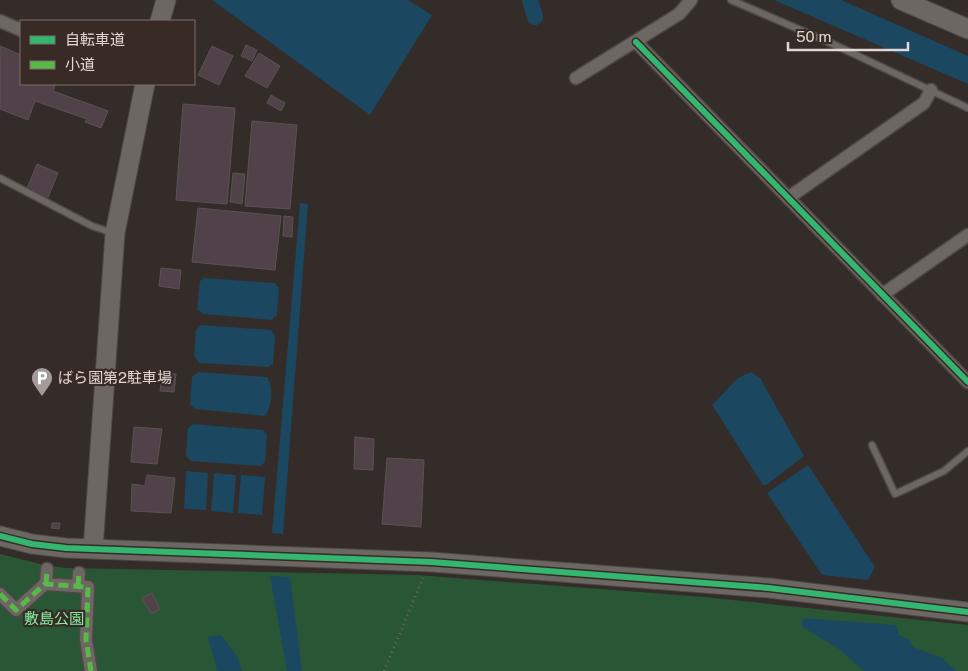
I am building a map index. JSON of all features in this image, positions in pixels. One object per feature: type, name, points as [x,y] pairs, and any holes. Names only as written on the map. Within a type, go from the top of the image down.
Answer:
[{"type":"street","points":[[160,20],[166,0]]},
{"type":"street","points":[[576,78],[679,14],[691,0]]},
{"type":"street","points":[[912,2],[968,29]]},
{"type":"street","points":[[0,21],[20,30]]},
{"type":"street","points":[[636,42],[882,295],[966,375]]},
{"type":"street","points":[[93,549],[115,233],[145,85]]},
{"type":"street","points":[[788,198],[924,103],[931,90]]},
{"type":"street","points":[[882,295],[968,235]]},
{"type":"street","points":[[0,536],[32,544],[93,549],[430,562],[769,588],[968,612]]},
{"type":"street","points":[[46,584],[47,570]]},
{"type":"street","points":[[0,594],[16,610],[46,584],[78,580],[88,587],[86,640],[91,671]]},
{"type":"lane","points":[[731,0],[833,44],[968,108]]},
{"type":"lane","points":[[0,178],[92,226],[115,233]]},
{"type":"lane","points":[[872,445],[895,494],[944,471],[968,450]]},
{"type":"path","points":[[384,671],[425,573]]},
{"type":"green space","name":"敷島公園","points":[[0,554],[65,568],[416,575],[704,597],[968,625],[968,671],[0,671]]},
{"type":"water","points":[[212,0],[408,0],[432,15],[370,115]]},
{"type":"water","points":[[774,0],[841,0],[968,56],[968,84]]},
{"type":"water","points":[[300,203],[308,204],[283,534],[272,533]]},
{"type":"water","points":[[205,278],[275,283],[279,288],[277,315],[272,320],[203,314],[197,309],[200,281]]},
{"type":"water","points":[[201,325],[271,330],[275,336],[273,363],[269,367],[199,363],[194,355],[196,330]]},
{"type":"water","points":[[198,372],[267,377],[271,386],[271,402],[265,416],[195,409],[190,404],[192,377]]},
{"type":"water","points":[[751,372],[760,378],[804,456],[766,485],[763,485],[712,405],[738,378]]},
{"type":"water","points":[[193,424],[263,430],[267,435],[265,462],[260,466],[191,461],[186,456],[188,428]]},
{"type":"water","points":[[808,465],[875,567],[868,580],[823,575],[767,493]]},
{"type":"water","points":[[186,471],[208,473],[206,510],[184,509]]},
{"type":"water","points":[[214,473],[236,475],[233,513],[211,511]]},
{"type":"water","points":[[241,475],[265,477],[262,515],[238,513]]},
{"type":"water","points":[[270,576],[290,577],[302,671],[287,671]]},
{"type":"water","points":[[804,618],[896,625],[899,635],[910,640],[913,647],[942,658],[956,671],[864,671],[839,649],[804,628],[801,624]]},
{"type":"water","points":[[221,635],[238,658],[242,671],[217,671],[208,637]]},
{"type":"building","points":[[246,45],[257,50],[252,61],[241,56]]},
{"type":"building","points":[[0,46],[20,55],[20,85],[56,85],[53,91],[108,111],[101,128],[85,122],[87,119],[35,101],[28,120],[0,109]]},
{"type":"building","points":[[212,46],[233,56],[219,85],[198,75]]},
{"type":"building","points":[[259,53],[280,66],[267,88],[245,76]]},
{"type":"building","points":[[271,95],[285,103],[281,111],[267,103]]},
{"type":"building","points":[[183,104],[235,108],[227,204],[176,200]]},
{"type":"building","points":[[252,121],[297,125],[290,209],[245,206]]},
{"type":"building","points":[[37,164],[58,173],[47,200],[26,191]]},
{"type":"building","points":[[233,173],[245,174],[242,204],[230,202]]},
{"type":"building","points":[[198,208],[281,216],[275,270],[192,262]]},
{"type":"building","points":[[284,216],[293,217],[292,237],[283,236]]},
{"type":"building","points":[[161,268],[181,270],[179,289],[159,286]]},
{"type":"building","points":[[162,373],[176,374],[174,392],[160,391]]},
{"type":"building","points":[[134,427],[162,429],[157,464],[131,462]]},
{"type":"building","points":[[355,437],[374,439],[373,470],[354,469]]},
{"type":"building","points":[[387,458],[424,460],[421,527],[382,524]]},
{"type":"building","points":[[147,475],[175,478],[171,513],[131,511],[132,484],[145,486]]},
{"type":"building","points":[[52,523],[60,523],[59,529],[51,528]]},
{"type":"building","points":[[152,593],[160,609],[151,614],[142,598]]},
{"type":"waterway","points":[[530,0],[535,17]]},
{"type":"marked path","points":[[46,584],[47,569]]},
{"type":"marked path","points":[[78,586],[79,573]]},
{"type":"marked path","points":[[0,594],[16,610],[45,584],[88,587],[86,640],[91,671]]},
{"type":"cycle path","points":[[636,42],[968,382]]},
{"type":"cycle path","points":[[0,536],[32,544],[66,548],[431,562],[769,588],[968,612]]},
{"type":"place","name":"ばら園第2駐車場","points":[[42,397]]}]
